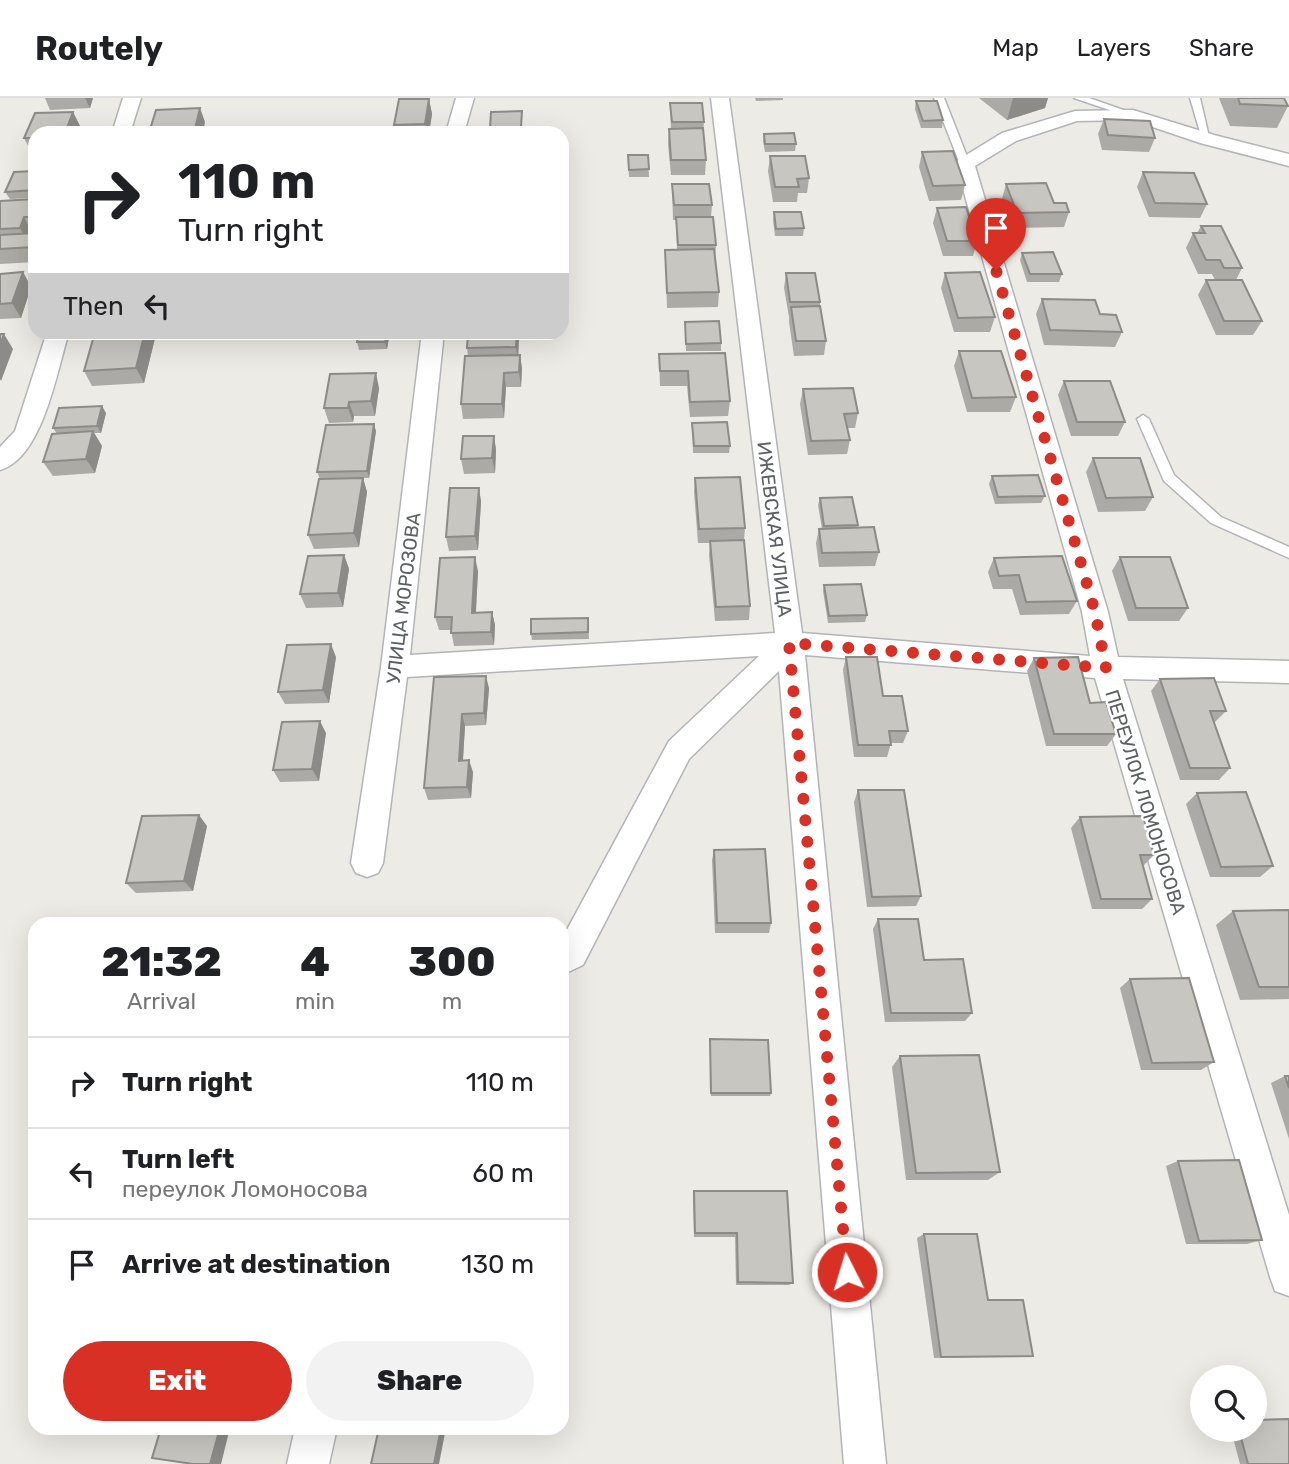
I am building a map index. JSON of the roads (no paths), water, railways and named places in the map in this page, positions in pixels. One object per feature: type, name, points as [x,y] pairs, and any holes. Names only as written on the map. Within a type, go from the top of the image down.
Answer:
[{"type":"street","points":[[123,126],[132,98]]},
{"type":"street","points":[[458,126],[465,98]]},
{"type":"street","name":"ИЖЕВСКАЯ УЛИЦА","points":[[720,98],[789,643],[864,1464]]},
{"type":"street","points":[[965,164],[1009,138],[1075,116],[1133,115],[1208,139],[1289,160]]},
{"type":"street","name":"ПЕРЕУЛОК ЛОМОНОСОВА","points":[[965,164],[1095,612],[1106,668],[1289,1277]]},
{"type":"street","points":[[0,462],[26,434],[55,340]]},
{"type":"street","name":"УЛИЦА МОРОЗОВА","points":[[367,863],[396,667],[431,340]]},
{"type":"street","points":[[569,955],[679,750],[789,643]]},
{"type":"street","points":[[396,667],[789,643],[1106,668],[1289,672]]},
{"type":"street","points":[[308,1464],[314,1435]]},
{"type":"lane","points":[[939,98],[965,164]]},
{"type":"lane","points":[[1079,98],[1133,115]]},
{"type":"lane","points":[[1195,98],[1208,139]]},
{"type":"lane","points":[[1143,419],[1169,478],[1216,520],[1289,553]]}]
